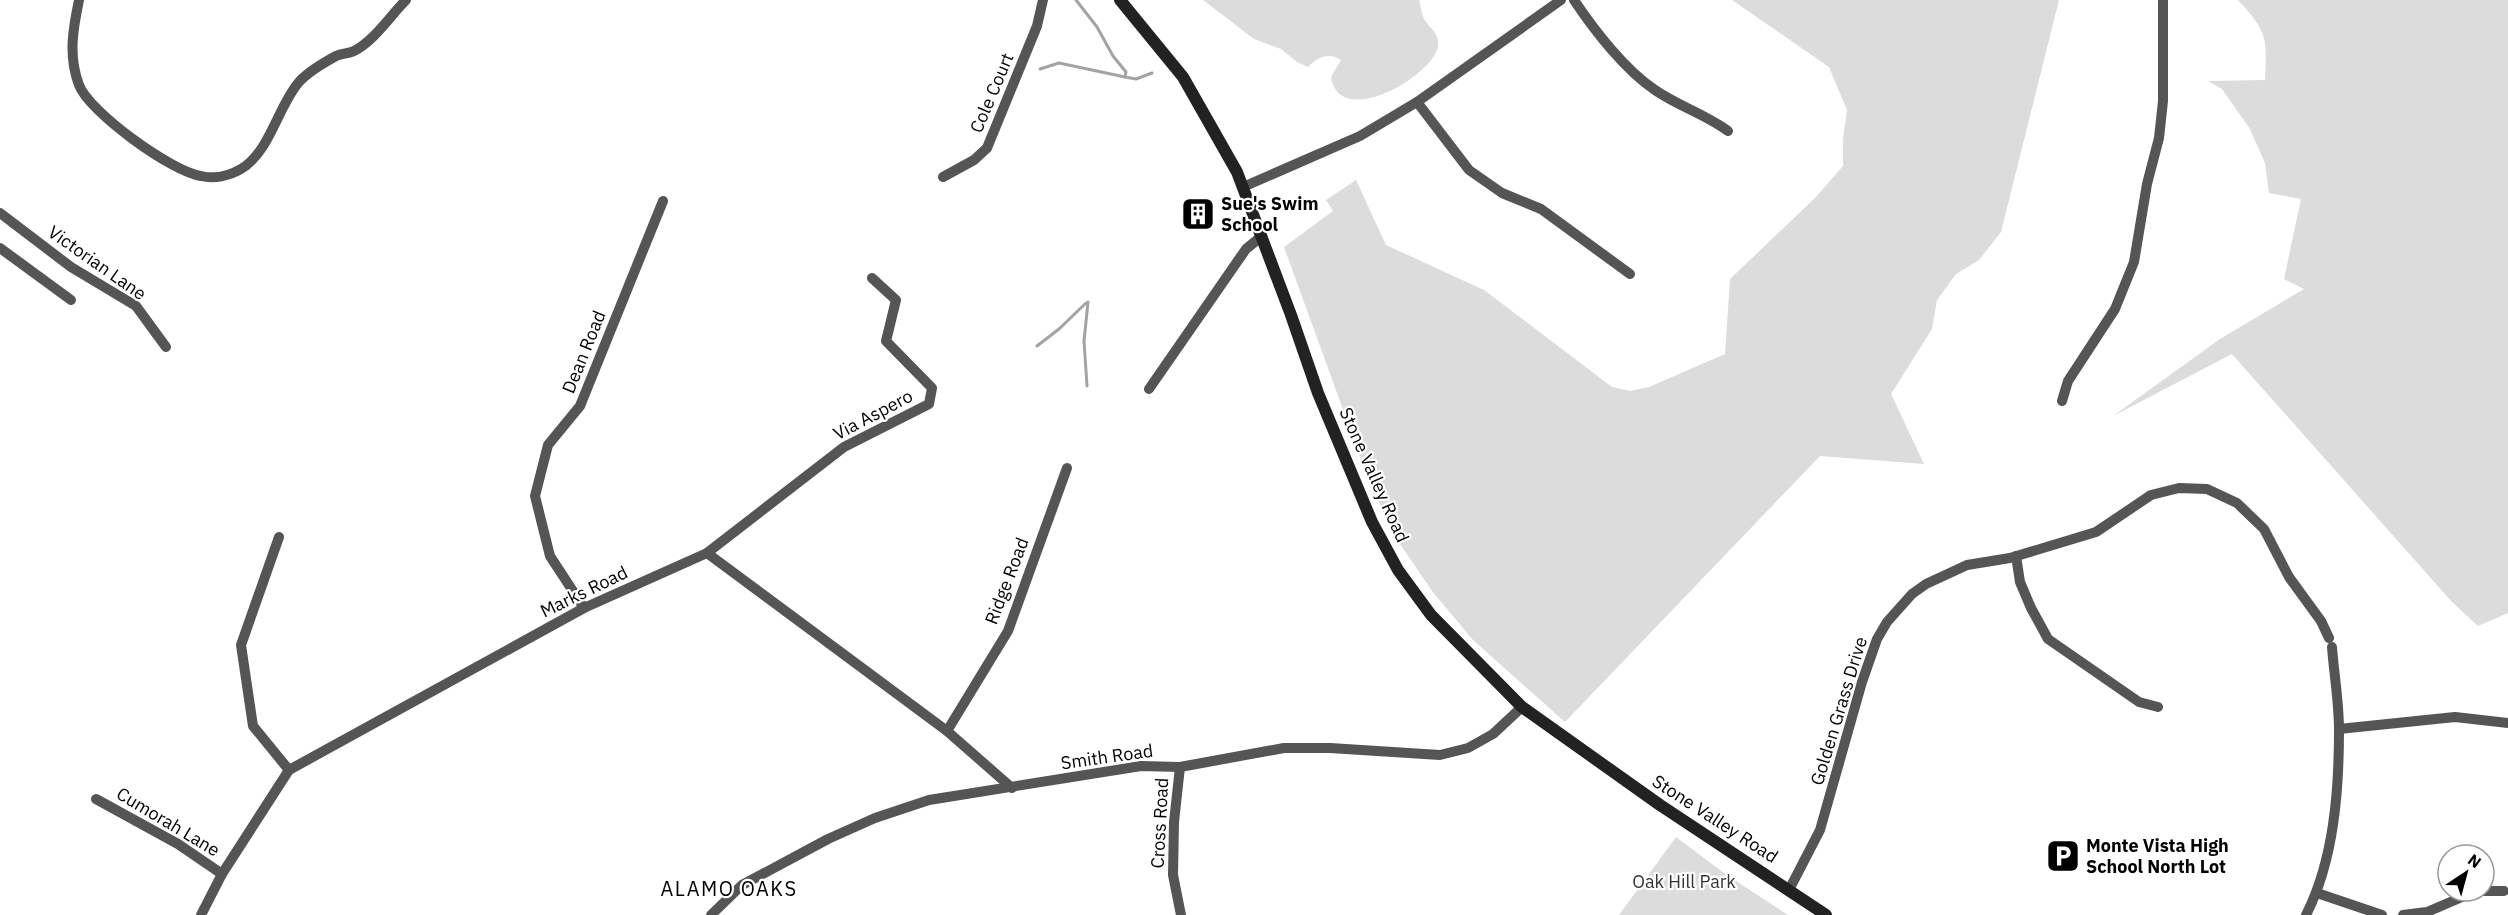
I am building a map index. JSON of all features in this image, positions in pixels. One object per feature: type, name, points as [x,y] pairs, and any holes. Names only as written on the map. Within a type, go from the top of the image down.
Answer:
[{"type":"street","points":[[80,0],[72,33],[72,64],[80,88],[96,109],[138,142],[174,167],[201,176],[225,176],[243,168],[256,155],[299,82],[338,55],[352,52],[365,44],[405,0]]},
{"type":"street","name":"Cole Court","points":[[942,177],[974,160],[987,148],[1037,26],[1043,0]]},
{"type":"street","name":"Stone Valley Road","points":[[1120,0],[1183,77],[1237,172],[1263,236],[1318,393],[1372,522],[1393,561],[1431,615],[1522,707],[1660,805],[1826,915]]},
{"type":"street","points":[[1243,187],[1360,136],[1417,102],[1561,0]]},
{"type":"street","points":[[1574,0],[1593,29],[1654,89],[1711,118],[1728,131]]},
{"type":"street","points":[[2062,401],[2068,381],[2115,309],[2134,262],[2147,184],[2159,138],[2163,101],[2163,0]]},
{"type":"street","points":[[1417,102],[1469,170],[1502,193],[1541,209],[1630,274]]},
{"type":"street","name":"Dean Road","points":[[584,608],[550,556],[535,496],[548,445],[580,406],[663,201]]},
{"type":"street","name":"Victorian Lane","points":[[0,213],[71,267],[136,306],[166,347]]},
{"type":"street","points":[[1149,389],[1246,249],[1263,236]]},
{"type":"street","points":[[0,248],[71,300]]},
{"type":"street","name":"Via Aspero","points":[[707,553],[844,447],[929,404],[932,388],[886,341],[896,300],[872,278]]},
{"type":"street","name":"Ridge Road","points":[[947,731],[1008,631],[1067,468]]},
{"type":"street","name":"Golden Grass Drive","points":[[1789,890],[1821,827],[1862,681],[1877,639],[1887,622],[1912,594],[1926,584],[1967,565],[2016,556],[2096,532],[2151,495],[2179,488],[2207,489],[2237,503],[2264,529],[2289,578],[2321,621],[2331,642],[2339,729]]},
{"type":"street","points":[[279,537],[241,645],[253,726],[289,770]]},
{"type":"street","points":[[707,553],[947,731],[1012,788]]},
{"type":"street","name":"Marks Road","points":[[201,915],[222,874],[289,770],[584,608],[707,553]]},
{"type":"street","points":[[2016,556],[2020,582],[2048,639],[2139,702],[2158,707]]},
{"type":"street","name":"Smith Road","points":[[711,915],[742,885],[828,839],[875,818],[929,800],[1141,766],[1180,767],[1284,748],[1330,748],[1440,755],[1468,748],[1492,734],[1522,707]]},
{"type":"street","points":[[2306,915],[2317,893],[2334,817],[2339,729],[2455,717],[2508,723]]},
{"type":"street","name":"Cross Road","points":[[1180,767],[1174,822],[1173,875],[1181,915]]},
{"type":"street","name":"Cumorah Lane","points":[[96,799],[178,844],[222,874]]},
{"type":"street","points":[[2403,915],[2427,912],[2475,891],[2504,891]]},
{"type":"street","points":[[2317,893],[2382,915]]},
{"type":"green space","points":[[1203,0],[1419,0],[1425,20],[1436,36],[1438,46],[1433,58],[1405,83],[1368,99],[1351,99],[1338,92],[1331,77],[1341,60],[1327,56],[1308,67],[1297,62],[1281,49],[1254,39]]},
{"type":"green space","points":[[1732,0],[2059,0],[2001,232],[1979,260],[1956,274],[1937,300],[1932,329],[1891,394],[1924,464],[1820,456],[1565,722],[1473,640],[1432,591],[1396,538],[1369,481],[1284,247],[1333,211],[1326,200],[1356,180],[1386,245],[1484,290],[1612,387],[1630,391],[1649,387],[1725,354],[1730,279],[1816,197],[1843,166],[1843,138],[1847,110],[1829,67]]},
{"type":"green space","points":[[2238,0],[2508,0],[2508,613],[2478,626],[2452,602],[2232,354],[2113,416],[2220,339],[2304,289],[2284,279],[2301,199],[2269,193],[2265,163],[2250,129],[2222,89],[2208,81],[2265,80],[2264,36],[2255,20]]},
{"type":"green space","name":"Oak Hill Park","points":[[1676,837],[1724,873],[1788,915],[1619,915]]},
{"type":"waterway","points":[[1076,0],[1097,27],[1113,56],[1126,72],[1125,77],[1136,79],[1152,73]]},
{"type":"waterway","points":[[1040,69],[1059,63],[1125,77]]},
{"type":"waterway","points":[[1087,386],[1084,341],[1088,302]]},
{"type":"waterway","points":[[1037,346],[1086,303]]},
{"type":"place","name":"Sue's Swim School","points":[[1198,214]]},
{"type":"place","name":"Monte Vista High School North Lot","points":[[2063,856]]},
{"type":"district","name":"ALAMO OAKS","points":[[729,889]]}]
